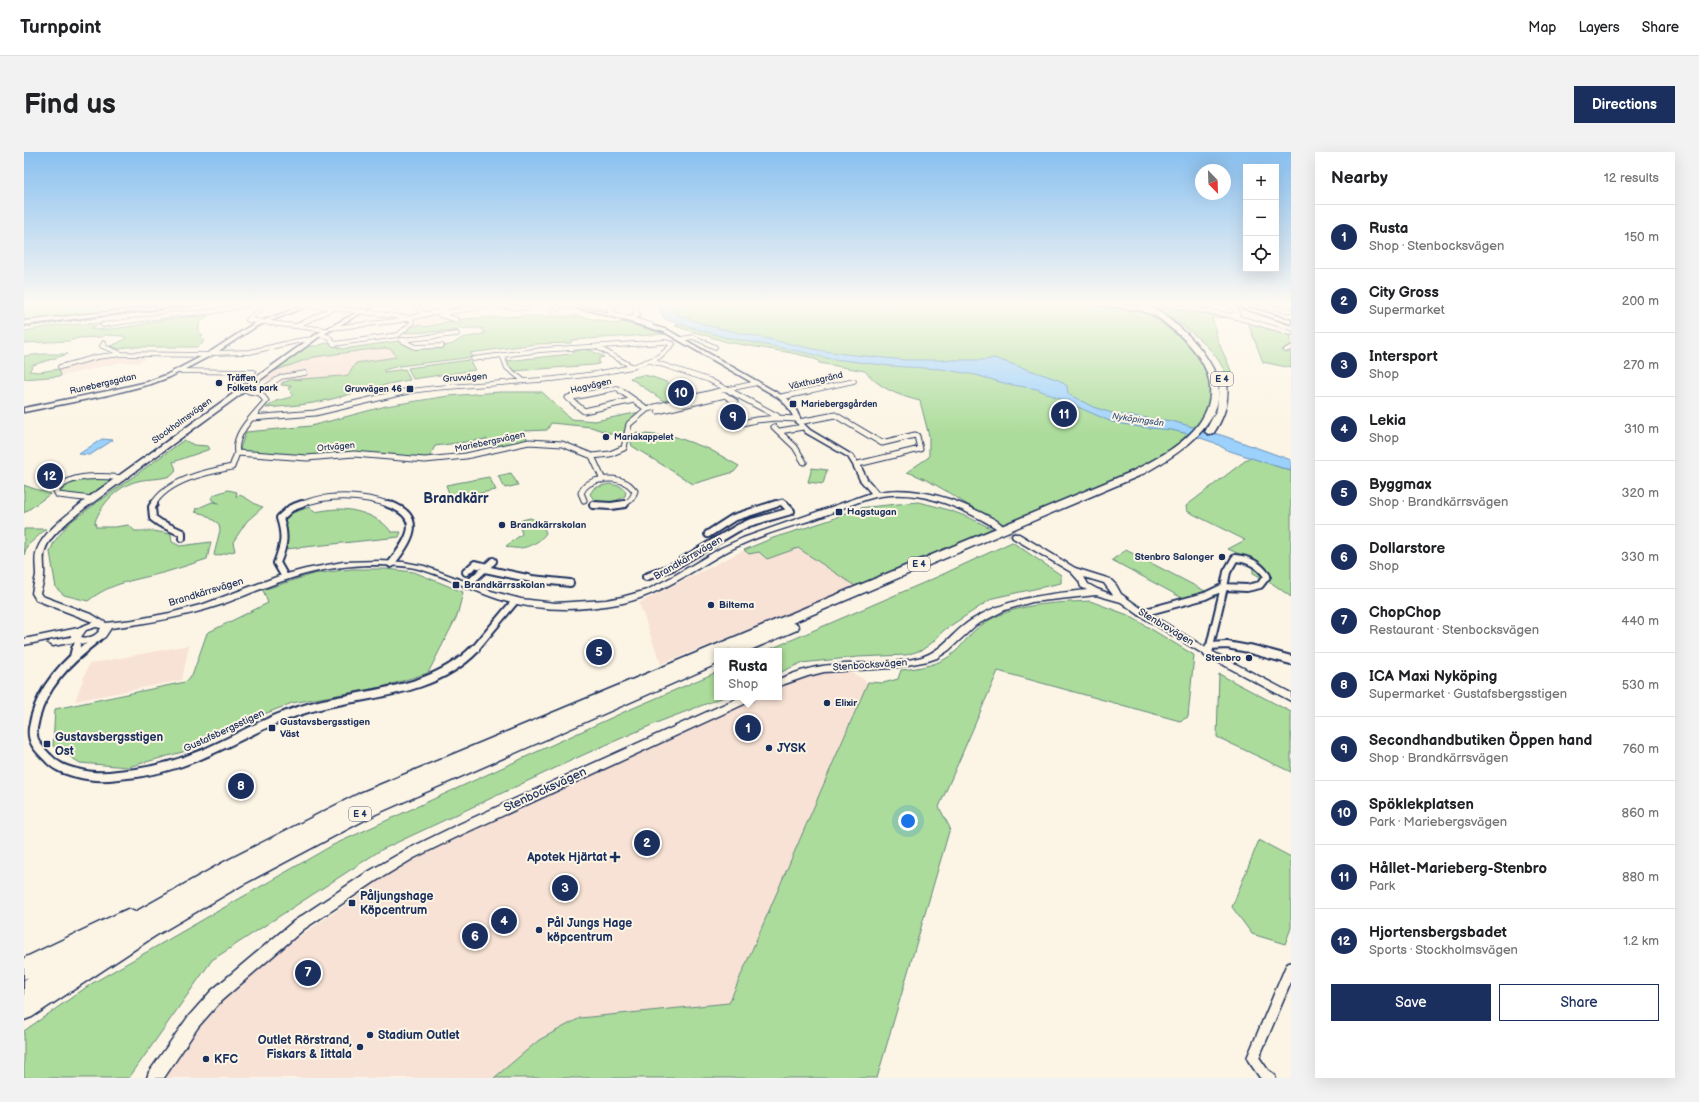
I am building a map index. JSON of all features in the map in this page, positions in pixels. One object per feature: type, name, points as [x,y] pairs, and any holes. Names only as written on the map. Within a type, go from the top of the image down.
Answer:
[{"type":"highway","name":"E 4","points":[[1196,347],[1211,370],[1216,386],[1209,425]]},
{"type":"highway","name":"E 4","points":[[743,648],[1144,478],[1185,455],[1209,425],[1221,414],[1224,397],[1222,379],[1218,370],[1210,356],[1202,347]]},
{"type":"highway","name":"E 4","points":[[720,648],[1135,474],[1195,441]]},
{"type":"highway","name":"E 4","points":[[24,992],[136,922],[265,848],[374,795],[714,650]]},
{"type":"highway","name":"E 4","points":[[24,1009],[148,930],[234,879],[363,812],[714,660]]},
{"type":"highway","points":[[24,969],[230,868]]},
{"type":"street","points":[[105,347],[122,354]]},
{"type":"street","name":"Runebergsgatan","points":[[24,410],[149,383],[179,371],[221,347]]},
{"type":"street","points":[[60,367],[97,358],[122,354],[229,354],[268,347]]},
{"type":"street","name":"Stockholmsvägen","points":[[83,615],[39,598],[36,593],[40,575],[39,566],[42,550],[48,536],[58,526],[92,499],[301,347]]},
{"type":"street","points":[[473,359],[548,350],[594,347]]},
{"type":"street","points":[[597,347],[633,366]]},
{"type":"street","name":"Gruvvägen","points":[[252,418],[294,417],[317,413],[412,390],[582,377],[612,372],[651,361],[663,355],[671,347]]},
{"type":"street","points":[[695,347],[781,397],[792,407],[800,422]]},
{"type":"street","points":[[1286,350],[1291,348]]},
{"type":"street","points":[[502,355],[503,364],[506,369],[525,381]]},
{"type":"street","points":[[651,361],[709,380],[776,416],[776,418]]},
{"type":"street","points":[[179,371],[254,372],[234,388],[258,392],[264,396],[266,401],[252,418],[237,442],[235,446],[237,453],[232,467],[205,472],[180,482],[157,500],[152,509],[153,518],[162,525],[182,532],[182,538]]},
{"type":"street","points":[[258,392],[273,381],[305,373]]},
{"type":"street","name":"Växthusgränd","points":[[781,397],[854,381]]},
{"type":"street","points":[[603,480],[592,456],[610,454],[624,448],[629,424],[642,412],[647,409],[687,398],[755,382]]},
{"type":"street","name":"Hagvägen","points":[[635,400],[584,411],[568,398],[618,388],[635,400],[647,409]]},
{"type":"street","points":[[658,411],[725,395],[735,402]]},
{"type":"street","points":[[687,398],[699,406]]},
{"type":"street","points":[[780,431],[800,422],[835,415],[882,443],[915,435],[917,436],[920,449],[858,464]]},
{"type":"street","points":[[733,425],[751,420],[776,418],[800,422],[846,453],[858,464],[866,482],[876,494],[902,493],[936,497],[966,507],[999,526]]},
{"type":"street","points":[[774,427],[790,440],[798,449],[804,462]]},
{"type":"street","name":"Mariebergsvägen","points":[[436,460],[466,456],[515,444],[533,442],[562,444],[592,456]]},
{"type":"street","name":"Ortvägen","points":[[237,453],[307,458],[354,454],[402,459],[436,460]]},
{"type":"street","points":[[92,499],[58,495],[56,491],[57,488],[66,483],[86,476],[122,478]]},
{"type":"street","points":[[584,500],[580,497],[582,488],[588,484],[603,480],[628,483],[635,491],[635,495],[625,503],[617,506],[608,507],[593,505]]},
{"type":"street","name":"Brandkärrsvägen","points":[[102,630],[209,605],[285,578],[316,569],[344,564],[391,564],[425,568],[488,594],[515,601],[568,606],[603,603],[631,598],[668,583],[732,545],[825,513],[860,498],[876,494]]},
{"type":"street","points":[[285,578],[277,563],[284,544],[284,531],[280,518],[282,514],[291,507],[335,496],[364,497],[389,504],[401,510],[406,515],[412,524],[411,534],[391,564]]},
{"type":"street","points":[[646,577],[672,567],[750,523],[791,511],[782,502],[733,518],[708,534]]},
{"type":"street","name":"Stenbrovägen","points":[[1016,536],[1072,570],[1107,581],[1126,602],[1142,613],[1209,649],[1291,697]]},
{"type":"street","points":[[721,538],[732,545]]},
{"type":"street","points":[[1142,613],[1205,596],[1224,587],[1247,588],[1260,585],[1267,576],[1263,569],[1256,563],[1243,558],[1235,558],[1229,564],[1225,576],[1224,587],[1209,649]]},
{"type":"street","points":[[467,585],[493,561]]},
{"type":"street","points":[[466,572],[475,564],[532,579],[570,583]]},
{"type":"street","name":"Stenbrovägen","points":[[1072,570],[1090,590],[1126,602]]},
{"type":"street","points":[[1083,582],[1084,578],[1092,577]]},
{"type":"street","name":"Stenbocksvägen","points":[[1066,595],[1078,589],[1083,582]]},
{"type":"street","points":[[1100,593],[1110,592],[1114,589]]},
{"type":"street","name":"Stenbocksvägen","points":[[782,683],[800,675],[821,669],[900,664],[926,659],[941,652],[973,624],[997,610],[1027,600],[1066,595],[1100,593]]},
{"type":"street","name":"Gustafsbergsstigen","points":[[102,630],[51,682],[43,696],[34,720],[32,734],[34,743],[52,763],[61,769],[82,775],[98,777],[118,776],[160,769],[185,761],[295,712],[325,703],[389,692],[422,683],[453,668],[466,658],[515,601]]},
{"type":"street","points":[[77,640],[76,635],[83,628],[86,622],[83,615]]},
{"type":"street","points":[[83,615],[97,620],[102,630]]},
{"type":"street","points":[[24,642],[60,635],[95,624],[102,630]]},
{"type":"street","points":[[24,647],[77,640],[88,641],[102,630]]},
{"type":"street","name":"Gustafsbergsstigen","points":[[74,657],[77,640]]},
{"type":"street","points":[[1209,649],[1217,644],[1231,645],[1291,660]]},
{"type":"street","name":"Stenbocksvägen","points":[[155,1078],[202,1011],[216,996],[252,964],[303,930],[347,893],[371,877],[410,854],[644,744],[742,700]]},
{"type":"street","points":[[1270,1078],[1264,1074],[1253,1058],[1291,968]]},
{"type":"shaded area","points":[[386,348],[392,350],[396,357],[357,363],[348,375],[290,380],[282,383],[262,381],[271,372],[315,357]]},
{"type":"shaded area","points":[[122,355],[152,356],[137,363],[122,362],[61,376],[59,369],[98,358]]},
{"type":"shaded area","points":[[798,548],[855,586],[661,664],[639,603],[744,550],[749,554],[759,552],[767,559]]},
{"type":"shaded area","points":[[189,645],[182,680],[75,701],[89,664]]},
{"type":"shaded area","points":[[847,670],[868,682],[729,1003],[580,1018],[539,1040],[494,1078],[162,1078],[195,1027],[229,991],[297,938],[360,895],[373,882],[416,856],[636,752],[750,700],[782,700],[782,686],[810,675]]},
{"type":"green space","points":[[114,347],[126,347],[119,349]]},
{"type":"green space","points":[[306,347],[338,347],[343,349],[356,347],[512,347],[470,353],[474,357],[399,366],[384,370],[384,372],[405,369],[410,380],[379,386],[320,402],[266,408],[276,401],[291,397],[293,395],[288,388],[292,386],[281,385],[282,383],[290,380],[348,375],[356,363],[396,357],[392,350],[386,348],[373,349],[314,357],[271,372]]},
{"type":"green space","points":[[758,347],[1193,347],[1208,370],[1211,382],[1211,400],[1202,423],[1171,452],[1135,472],[1001,527],[955,496],[918,476],[907,472],[929,457],[929,436],[920,401],[905,397],[883,387],[865,371],[819,363],[819,361],[810,357]]},
{"type":"green space","points":[[1208,347],[1221,347],[1234,380],[1227,378],[1215,356]]},
{"type":"green space","points":[[1257,347],[1287,347],[1282,350],[1291,353],[1291,368],[1263,362]]},
{"type":"green space","points":[[583,349],[590,350],[604,357],[599,358],[599,364],[593,365],[514,371],[507,366],[505,361],[571,354]]},
{"type":"green space","points":[[68,354],[33,365],[29,371],[39,372],[59,369],[61,376],[24,379],[24,356]]},
{"type":"green space","points":[[469,360],[475,370],[413,379],[408,368]]},
{"type":"green space","points":[[643,375],[650,376],[697,393],[664,401],[630,378]]},
{"type":"green space","points":[[500,392],[542,392],[571,419],[595,421],[640,412],[627,423],[623,438],[591,427],[551,423],[547,430],[524,431],[528,441],[497,447],[487,439],[435,446],[429,458],[371,453],[313,457],[241,451],[240,448],[246,432],[311,426],[386,406],[448,396]]},
{"type":"green space","points":[[635,433],[676,437],[709,449],[739,466],[734,472],[693,484],[632,446],[630,438]]},
{"type":"green space","points":[[184,440],[194,445],[208,446],[210,449],[173,462],[175,470],[172,475],[164,478],[138,481],[124,487],[106,502],[95,522],[96,527],[128,525],[135,531],[153,531],[171,534],[172,542],[180,546],[211,542],[207,559],[115,586],[88,601],[64,595],[56,588],[50,552],[54,542],[69,523]]},
{"type":"green space","points":[[1250,457],[1291,471],[1291,597],[1273,584],[1253,573],[1253,565],[1244,556],[1228,549],[1245,540],[1187,511],[1186,506]]},
{"type":"green space","points":[[812,468],[827,470],[823,484],[808,482]]},
{"type":"green space","points":[[511,473],[518,485],[505,488],[498,476]]},
{"type":"green space","points":[[489,477],[496,490],[451,499],[446,485]]},
{"type":"green space","points":[[85,478],[112,480],[88,496],[56,494],[57,490],[69,483]]},
{"type":"green space","points":[[609,484],[620,486],[626,491],[625,496],[611,502],[601,502],[593,498],[590,494],[594,488]]},
{"type":"green space","points":[[24,485],[50,494],[24,513]]},
{"type":"green space","points":[[228,490],[237,492],[236,497],[239,495],[242,496],[263,507],[247,521],[233,542],[235,551],[216,556],[214,555],[220,530],[219,524],[204,514],[195,512],[197,511],[196,509],[212,502],[219,503],[213,501],[211,498],[216,494]]},
{"type":"green space","points":[[918,502],[956,512],[992,529],[855,586],[798,548],[767,559],[759,552],[749,554],[744,550],[773,538],[830,520],[858,508]]},
{"type":"green space","points":[[310,507],[314,512],[346,509],[361,512],[381,522],[391,532],[401,532],[399,537],[286,549],[286,516]]},
{"type":"green space","points":[[530,518],[544,527],[546,533],[543,537],[534,544],[523,548],[511,548],[506,546],[522,534],[519,524],[522,520]]},
{"type":"green space","points":[[24,529],[46,529],[27,546],[24,555]]},
{"type":"green space","points":[[1012,542],[1061,575],[1061,583],[993,598],[944,630],[933,642],[922,650],[906,655],[858,657],[801,663],[782,672],[782,648],[773,648],[937,577]]},
{"type":"green space","points":[[1126,550],[1205,591],[1184,599],[1112,560]]},
{"type":"green space","points":[[352,569],[386,569],[414,572],[463,592],[457,616],[428,673],[382,687],[292,703],[257,717],[186,751],[128,767],[80,763],[53,746],[55,709],[185,682],[192,676],[207,633],[268,603],[263,590],[313,574]]},
{"type":"green space","points":[[1090,601],[1128,615],[1194,655],[1188,717],[1180,721],[998,671],[939,807],[950,828],[877,1078],[494,1078],[539,1040],[580,1018],[729,1003],[868,682],[883,683],[898,679],[901,670],[922,667],[943,660],[955,652],[978,627],[995,617],[1008,612],[1035,605]]},
{"type":"green space","points":[[714,673],[714,700],[716,700],[661,721],[583,755],[381,850],[212,960],[129,1078],[24,1078],[24,1031],[91,984],[333,845],[624,712]]},
{"type":"green space","points":[[1219,674],[1291,712],[1291,772],[1217,737]]},
{"type":"green space","points":[[1259,840],[1291,857],[1291,928],[1285,944],[1252,934],[1232,907]]},
{"type":"water","name":"Nyköpingsån","points":[[777,347],[805,347],[845,354],[905,360],[986,360],[994,358],[1059,380],[1067,386],[1068,394],[1093,407],[1115,414],[1172,421],[1224,436],[1291,460],[1291,471],[1227,450],[1215,443],[1189,434],[1112,422],[1037,389],[1007,384],[976,375],[941,369],[890,366],[826,358]]},
{"type":"water","points":[[102,439],[113,440],[90,455],[79,454]]},
{"type":"tunnel","points":[[999,526],[1016,536]]},
{"type":"place","name":"Träffen, Folkets park","points":[[219,383]]},
{"type":"place","name":"Gruvvägen 46","points":[[410,389]]},
{"type":"place","name":"Spöklekplatsen","points":[[681,393]]},
{"type":"place","name":"Mariebergsgården","points":[[793,404]]},
{"type":"place","name":"Hållet-Marieberg-Stenbro","points":[[1064,414]]},
{"type":"place","name":"Secondhandbutiken Öppen hand","points":[[733,417]]},
{"type":"place","name":"Mariakappelet","points":[[606,437]]},
{"type":"place","name":"Hjortensbergsbadet","points":[[50,476]]},
{"type":"place","name":"Hagstugan","points":[[839,512]]},
{"type":"place","name":"Brandkärrskolan","points":[[502,525]]},
{"type":"place","name":"Stenbro Salonger","points":[[1222,557]]},
{"type":"place","name":"Brandkärrsskolan","points":[[456,585]]},
{"type":"place","name":"Biltema","points":[[711,605]]},
{"type":"place","name":"Byggmax","points":[[599,652]]},
{"type":"place","name":"Stenbro","points":[[1249,658]]},
{"type":"place","name":"Elixir","points":[[827,703]]},
{"type":"place","name":"Gustavsbergsstigen Väst","points":[[272,728]]},
{"type":"place","name":"Rusta","points":[[748,728]]},
{"type":"place","name":"Gustavsbergsstigen Ost","points":[[47,744]]},
{"type":"place","name":"JYSK","points":[[769,748]]},
{"type":"place","name":"ICA Maxi Nyköping","points":[[241,786]]},
{"type":"place","name":"City Gross","points":[[647,843]]},
{"type":"place","name":"Apotek Hjärtat","points":[[615,857]]},
{"type":"place","name":"Intersport","points":[[565,888]]},
{"type":"place","name":"Påljungshage Köpcentrum","points":[[352,903]]},
{"type":"place","name":"Lekia","points":[[504,921]]},
{"type":"place","name":"Pål Jungs Hage köpcentrum","points":[[539,930]]},
{"type":"place","name":"Dollarstore","points":[[475,936]]},
{"type":"place","name":"ChopChop","points":[[308,973]]},
{"type":"place","name":"Stadium Outlet","points":[[370,1035]]},
{"type":"place","name":"Outlet Rörstrand, Fiskars & Iittala","points":[[360,1047]]},
{"type":"place","name":"KFC","points":[[206,1059]]},
{"type":"district","name":"Brandkärr","points":[[456,498]]}]
